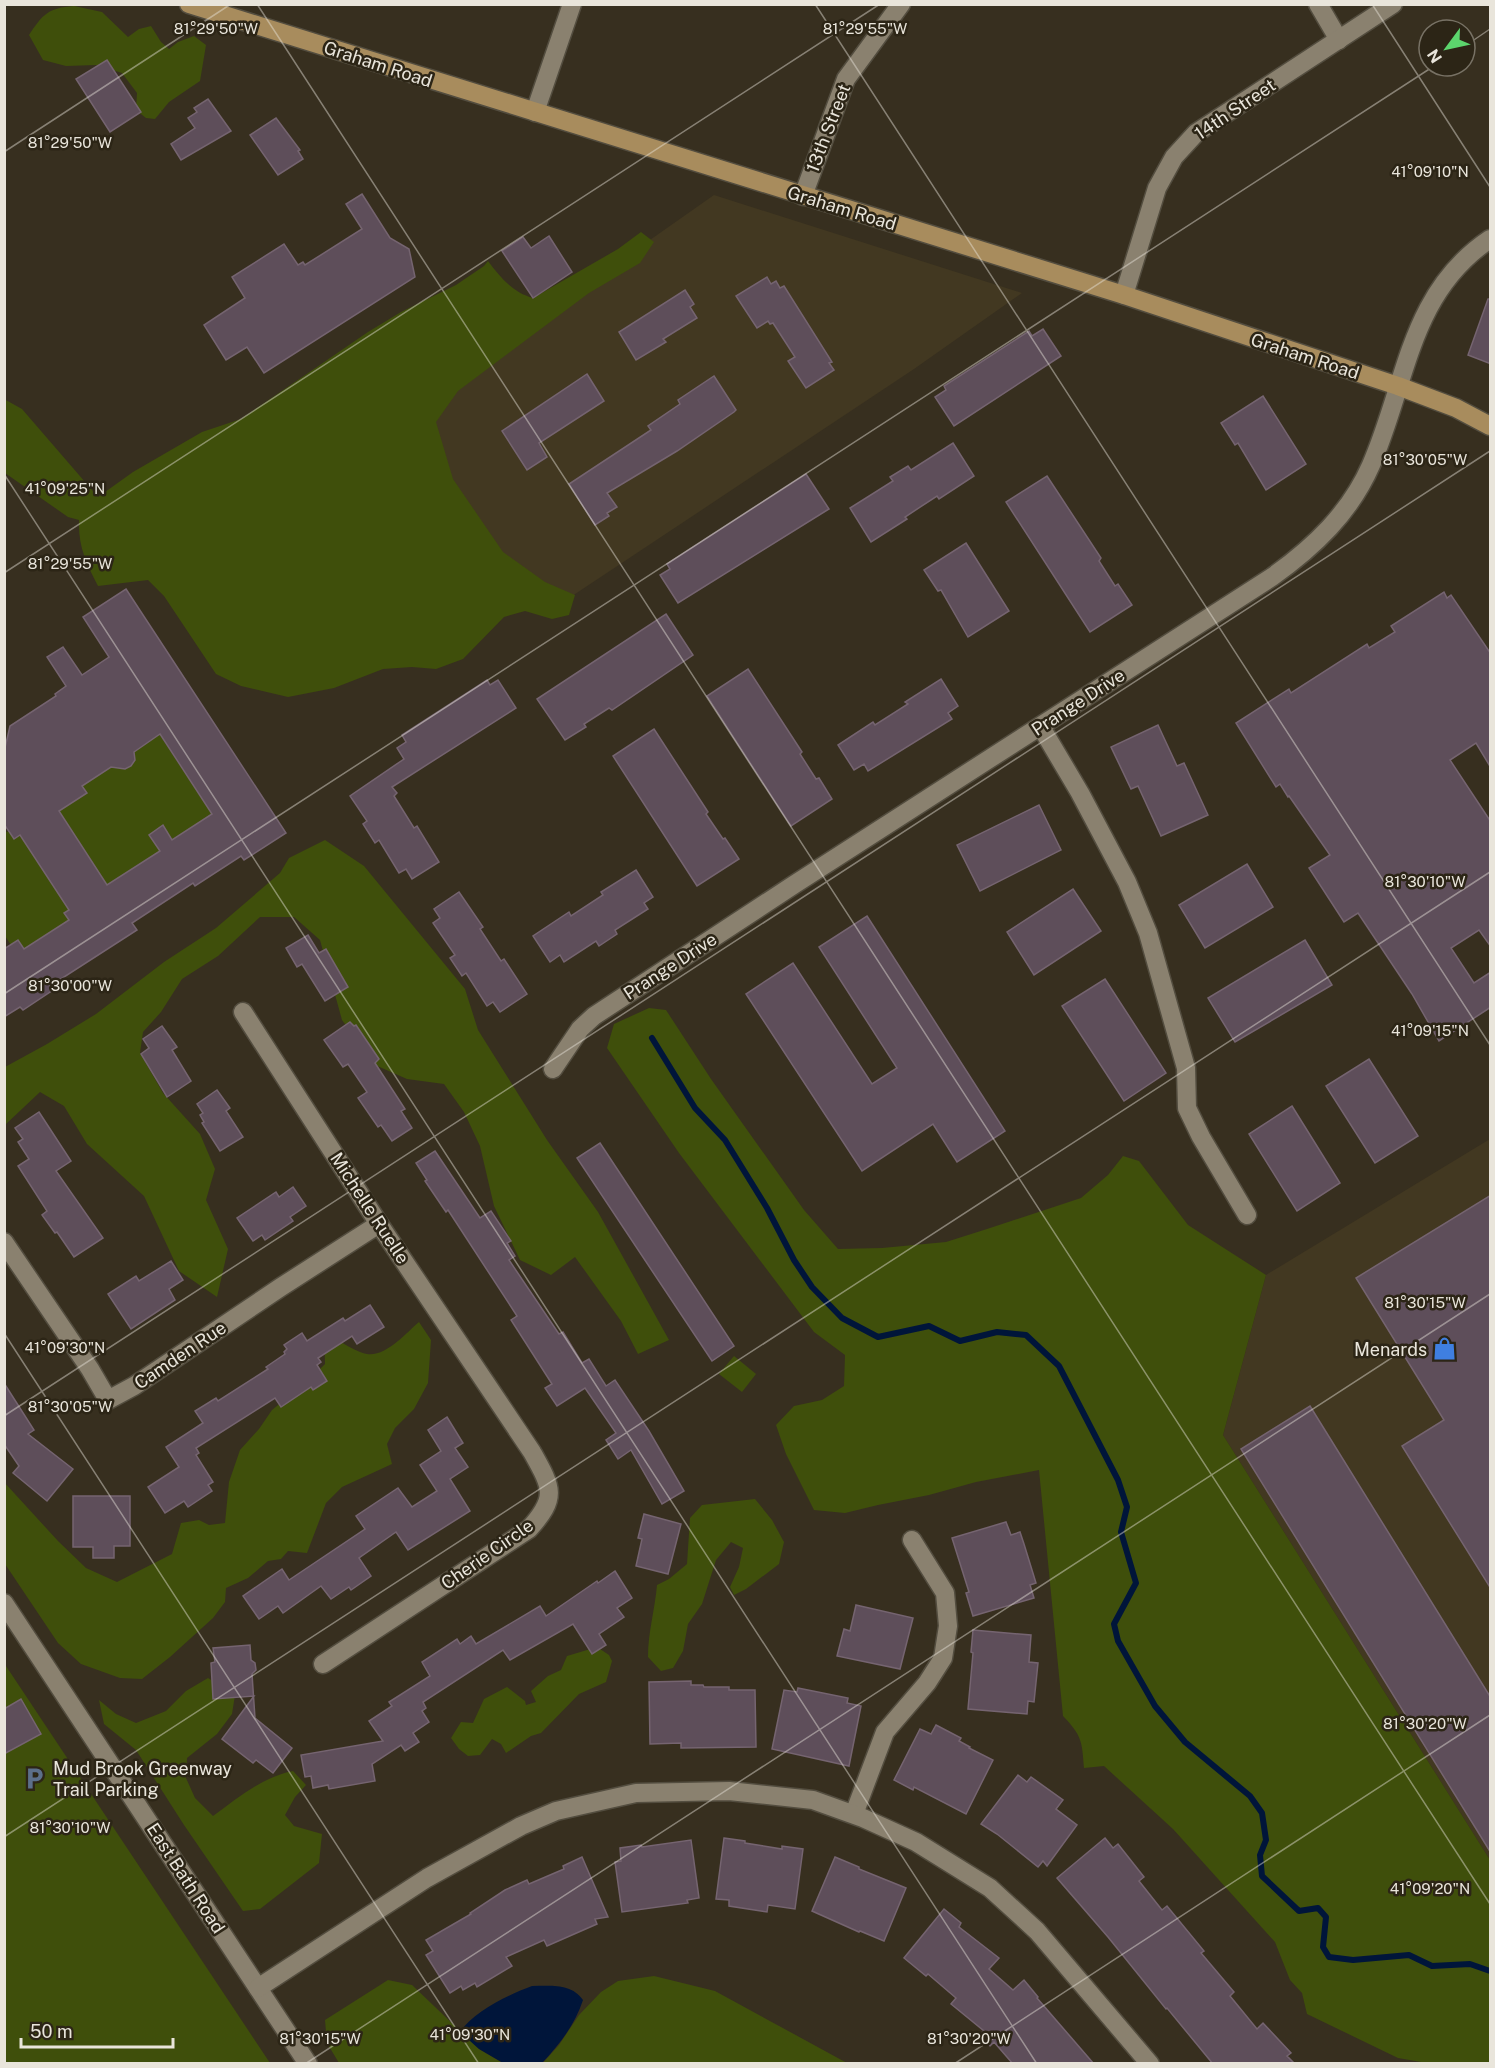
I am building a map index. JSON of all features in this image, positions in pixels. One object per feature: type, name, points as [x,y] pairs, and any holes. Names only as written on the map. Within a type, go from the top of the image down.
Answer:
[{"type":"main road","name":"Graham Road","points":[[189,4],[1124,295],[1398,386],[1456,408],[1491,426]]},
{"type":"street","points":[[535,112],[572,4]]},
{"type":"street","name":"13th Street","points":[[803,196],[846,79],[901,4]]},
{"type":"street","points":[[1318,4],[1339,39]]},
{"type":"street","name":"14th Street","points":[[1124,295],[1157,188],[1174,157],[1196,133],[1393,4]]},
{"type":"street","name":"Prange Drive","points":[[553,1070],[580,1029],[594,1016],[1272,577],[1310,548],[1333,525],[1361,483],[1377,449],[1423,316],[1441,286],[1463,261],[1491,238]]},
{"type":"street","points":[[1041,726],[1080,793],[1127,882],[1148,933],[1186,1068],[1187,1108],[1201,1137],[1247,1215]]},
{"type":"street","name":"Michelle Ruelle","points":[[243,1012],[379,1224],[498,1402]]},
{"type":"street","name":"Camden Rue","points":[[4,1242],[90,1369],[108,1400],[134,1386],[280,1287],[379,1224]]},
{"type":"street","name":"Cherie Circle","points":[[322,1664],[529,1529],[544,1513],[550,1497],[548,1480],[498,1402]]},
{"type":"street","points":[[854,1814],[885,1732],[927,1683],[943,1658],[948,1626],[945,1593],[912,1540]]},
{"type":"street","name":"East Bath Road","points":[[4,1603],[308,2064]]},
{"type":"street","points":[[258,1988],[428,1878],[521,1826],[556,1811],[636,1793],[729,1791],[813,1800],[854,1814],[916,1842],[990,1888],[1037,1931],[1150,2064]]},
{"type":"shaded area","points":[[714,195],[1022,293],[914,369],[542,616],[405,412]]},
{"type":"shaded area","points":[[1490,1139],[1490,1860],[1223,1435],[1266,1275]]},
{"type":"green space","points":[[74,6],[102,12],[128,37],[139,29],[151,26],[161,42],[169,49],[178,42],[194,36],[206,45],[200,81],[169,102],[155,119],[146,118],[136,110],[137,93],[122,73],[96,65],[66,66],[43,60],[29,35],[47,13],[58,8]]},
{"type":"green space","points":[[641,232],[654,242],[640,263],[589,293],[458,391],[436,422],[453,479],[503,552],[545,582],[575,595],[569,615],[552,619],[525,611],[504,617],[463,659],[436,669],[412,667],[383,669],[334,688],[288,697],[241,686],[216,674],[164,596],[148,580],[98,586],[84,554],[79,520],[68,517],[5,473],[4,399],[22,409],[98,497],[133,472],[202,432],[241,419],[368,332],[401,312],[456,285],[488,261],[513,288],[533,298],[618,249]]},
{"type":"green space","points":[[156,729],[212,814],[172,840],[163,826],[149,835],[160,851],[107,885],[59,811],[87,793],[82,786],[114,765],[131,766],[135,760],[134,752]]},
{"type":"green space","points":[[9,831],[14,839],[20,835],[69,910],[65,913],[69,920],[24,949],[18,940],[11,945],[5,936],[4,833]]},
{"type":"green space","points":[[325,840],[364,866],[465,989],[478,1030],[547,1140],[598,1212],[669,1340],[638,1354],[621,1321],[575,1257],[551,1275],[520,1260],[494,1206],[480,1146],[464,1112],[444,1084],[407,1079],[375,1065],[342,1020],[320,940],[294,917],[260,917],[218,956],[182,979],[161,1012],[143,1032],[140,1053],[163,1093],[200,1134],[215,1169],[206,1200],[228,1249],[217,1297],[179,1271],[144,1196],[87,1144],[64,1106],[40,1092],[5,1125],[5,1067],[96,1014],[164,962],[216,928],[280,873],[289,858]]},
{"type":"green space","points":[[649,1008],[666,1010],[711,1079],[804,1210],[838,1249],[882,1248],[946,1242],[987,1229],[1081,1198],[1108,1175],[1123,1156],[1139,1161],[1188,1225],[1266,1275],[1223,1435],[1490,1860],[1490,2063],[1427,2063],[1398,2058],[1307,2014],[1302,1993],[1290,1980],[1275,1942],[1173,1829],[1104,1766],[1084,1768],[1080,1739],[1063,1716],[1039,1470],[976,1482],[929,1495],[845,1513],[814,1510],[786,1454],[776,1425],[794,1406],[822,1400],[844,1386],[845,1355],[814,1332],[679,1153],[607,1048],[614,1024]]},
{"type":"green space","points":[[419,1322],[431,1340],[428,1383],[414,1409],[395,1428],[387,1444],[392,1464],[342,1487],[326,1503],[307,1553],[288,1551],[281,1559],[268,1561],[248,1578],[226,1588],[225,1602],[213,1618],[142,1679],[120,1678],[81,1664],[58,1643],[5,1564],[4,1482],[86,1568],[117,1582],[172,1554],[181,1523],[199,1520],[209,1525],[225,1523],[229,1482],[240,1450],[272,1410],[325,1364],[324,1332],[357,1351],[374,1354],[388,1348]]},
{"type":"green space","points":[[734,1356],[756,1374],[742,1392],[719,1374]]},
{"type":"green space","points":[[755,1499],[772,1520],[784,1542],[779,1564],[746,1589],[734,1595],[730,1587],[739,1567],[743,1548],[731,1542],[716,1560],[702,1604],[688,1624],[683,1651],[673,1668],[661,1671],[648,1657],[657,1585],[669,1579],[687,1564],[690,1518],[702,1505]]},
{"type":"green space","points":[[597,1647],[609,1655],[612,1661],[606,1682],[579,1694],[541,1733],[531,1736],[506,1753],[501,1744],[492,1739],[480,1755],[468,1756],[451,1738],[461,1722],[473,1723],[484,1699],[507,1687],[525,1701],[526,1705],[536,1702],[531,1691],[548,1676],[561,1670],[567,1656]]},
{"type":"green space","points":[[4,1663],[270,2063],[5,2063]]},
{"type":"green space","points":[[208,1678],[235,1695],[232,1714],[217,1734],[187,1758],[186,1778],[195,1798],[213,1816],[261,1783],[293,1771],[306,1785],[295,1797],[285,1815],[294,1826],[322,1834],[319,1863],[260,1909],[243,1911],[136,1750],[104,1724],[99,1700],[116,1714],[136,1723],[166,1711],[186,1691]]},
{"type":"green space","points":[[654,1976],[715,1991],[847,2063],[542,2064],[559,2045],[579,2015],[601,1992],[618,1981]]},
{"type":"green space","points":[[388,1980],[412,1985],[479,2049],[503,2063],[339,2063],[327,2043],[325,2020]]},
{"type":"water","points":[[532,1986],[567,1988],[583,2000],[566,2034],[542,2063],[503,2063],[479,2049],[460,2032],[466,2024],[483,2011],[502,1999]]},
{"type":"building","points":[[107,60],[141,112],[110,132],[76,79]]},
{"type":"building","points":[[208,99],[231,131],[181,160],[171,144],[195,128],[188,118],[197,112],[194,108]]},
{"type":"building","points":[[276,118],[300,150],[298,151],[303,159],[278,175],[250,135]]},
{"type":"building","points":[[362,194],[390,238],[409,249],[415,277],[264,373],[247,347],[226,360],[204,325],[245,298],[232,277],[284,244],[298,265],[303,262],[305,265],[362,229],[346,204]]},
{"type":"building","points":[[549,236],[572,272],[533,298],[502,251],[523,237],[531,248]]},
{"type":"building","points":[[767,277],[771,284],[776,281],[780,288],[784,286],[832,362],[829,363],[834,370],[806,388],[788,361],[795,357],[773,323],[770,324],[768,321],[757,328],[736,296]]},
{"type":"building","points":[[685,290],[694,304],[690,307],[697,318],[663,339],[666,342],[636,360],[619,332]]},
{"type":"building","points":[[1488,299],[1491,299],[1491,364],[1468,355]]},
{"type":"building","points":[[1043,329],[1061,356],[954,426],[935,397],[946,390],[944,386],[1029,331],[1032,336]]},
{"type":"building","points":[[587,374],[604,401],[539,443],[547,457],[527,470],[502,431]]},
{"type":"building","points":[[714,376],[736,410],[677,451],[607,493],[617,507],[607,513],[609,516],[595,525],[569,484],[651,430],[648,426],[680,404],[678,400]]},
{"type":"building","points":[[1263,396],[1306,464],[1266,490],[1238,443],[1235,445],[1221,423]]},
{"type":"building","points":[[953,443],[974,476],[939,499],[937,496],[871,542],[850,508],[893,481],[890,477],[908,466],[911,470]]},
{"type":"building","points":[[806,474],[829,509],[678,603],[660,575],[670,569],[667,564]]},
{"type":"building","points":[[1047,476],[1101,558],[1099,561],[1115,586],[1118,584],[1132,605],[1090,632],[1006,502]]},
{"type":"building","points":[[966,543],[1009,611],[968,637],[941,590],[938,591],[924,570]]},
{"type":"building","points":[[126,589],[286,833],[244,860],[241,856],[195,886],[193,883],[132,923],[137,930],[50,986],[53,990],[23,1010],[20,1007],[4,1017],[4,949],[18,940],[24,949],[69,920],[64,913],[69,910],[20,835],[14,839],[4,824],[4,752],[10,726],[56,696],[55,694],[66,686],[47,657],[63,647],[82,675],[109,657],[83,617]],"holes":[[[160,734],[212,814],[172,840],[163,825],[149,835],[160,851],[107,885],[59,811],[87,793],[82,786],[111,767],[125,769],[131,766],[135,760],[134,752]]]},
{"type":"building","points":[[1444,592],[1447,598],[1451,595],[1491,654],[1491,768],[1476,743],[1450,760],[1491,822],[1491,947],[1479,930],[1451,948],[1474,983],[1491,972],[1491,1007],[1439,1041],[1412,994],[1358,913],[1344,922],[1309,868],[1330,855],[1280,784],[1276,787],[1236,723],[1289,689],[1291,693],[1367,644],[1369,648],[1395,632],[1391,626]]},
{"type":"building","points":[[666,614],[693,655],[612,710],[609,708],[584,724],[586,727],[565,740],[537,699]]},
{"type":"building","points":[[748,669],[802,752],[800,754],[816,779],[819,778],[832,799],[791,826],[707,696]]},
{"type":"building","points":[[941,679],[958,706],[948,713],[952,719],[868,771],[864,764],[854,770],[838,745],[873,722],[875,725],[908,704],[905,702]]},
{"type":"building","points":[[487,680],[490,685],[498,680],[516,708],[392,787],[397,793],[394,796],[414,828],[417,826],[439,862],[412,879],[406,869],[399,873],[379,840],[375,843],[363,824],[367,821],[350,796],[404,759],[397,748],[406,742],[402,735]]},
{"type":"building","points":[[1158,725],[1177,766],[1184,763],[1208,815],[1161,836],[1138,786],[1131,789],[1111,747]]},
{"type":"building","points":[[654,729],[708,812],[706,814],[739,859],[697,886],[613,756]]},
{"type":"building","points":[[1039,805],[1061,850],[980,891],[957,845]]},
{"type":"building","points":[[1247,864],[1273,907],[1205,948],[1179,905]]},
{"type":"building","points":[[636,870],[653,897],[644,903],[648,909],[615,930],[617,934],[599,946],[596,941],[564,962],[560,955],[550,962],[533,936],[569,912],[571,916],[603,895],[601,892]]},
{"type":"building","points":[[1073,889],[1101,931],[1034,975],[1007,932]]},
{"type":"building","points":[[459,892],[483,927],[480,929],[501,961],[504,959],[527,994],[500,1012],[493,1002],[487,1006],[466,973],[462,976],[450,958],[455,955],[433,923],[440,918],[434,909]]},
{"type":"building","points":[[867,916],[1005,1131],[957,1162],[933,1124],[862,1171],[746,994],[793,963],[872,1084],[897,1068],[819,947]]},
{"type":"building","points":[[308,935],[319,953],[326,949],[348,987],[325,1001],[302,964],[297,967],[286,948]]},
{"type":"building","points":[[1305,940],[1332,985],[1235,1042],[1208,998]]},
{"type":"building","points":[[1105,979],[1166,1073],[1124,1101],[1062,1006]]},
{"type":"building","points":[[350,1022],[356,1025],[379,1059],[375,1063],[405,1109],[401,1111],[412,1128],[392,1141],[381,1125],[378,1127],[358,1098],[367,1092],[348,1064],[343,1067],[324,1040]]},
{"type":"building","points":[[162,1026],[177,1047],[172,1050],[191,1081],[167,1097],[141,1054],[149,1048],[143,1039]]},
{"type":"building","points":[[1369,1059],[1418,1136],[1375,1163],[1326,1086]]},
{"type":"building","points":[[217,1090],[230,1108],[226,1111],[243,1137],[220,1151],[202,1123],[204,1122],[200,1115],[203,1113],[197,1104]]},
{"type":"building","points":[[1292,1106],[1340,1183],[1297,1211],[1249,1134]]},
{"type":"building","points":[[39,1112],[71,1161],[56,1171],[103,1238],[74,1257],[42,1215],[47,1211],[18,1166],[29,1159],[18,1142],[23,1139],[15,1128]]},
{"type":"building","points":[[600,1143],[734,1346],[712,1361],[577,1158]]},
{"type":"building","points":[[435,1151],[480,1218],[491,1211],[511,1241],[507,1243],[515,1256],[509,1260],[559,1334],[563,1332],[582,1363],[589,1359],[606,1386],[615,1380],[649,1431],[684,1491],[662,1504],[631,1450],[618,1459],[606,1440],[616,1433],[585,1388],[557,1406],[545,1388],[552,1384],[511,1320],[517,1316],[448,1210],[446,1212],[425,1181],[427,1180],[416,1163]]},
{"type":"building","points":[[293,1187],[306,1206],[290,1217],[293,1221],[265,1240],[262,1235],[253,1241],[237,1218],[276,1192],[279,1197]]},
{"type":"building","name":"Menards","points":[[1491,1195],[1491,1589],[1402,1446],[1444,1420],[1356,1278]]},
{"type":"building","points":[[171,1261],[183,1280],[169,1289],[175,1300],[131,1329],[108,1294],[136,1276],[139,1281]]},
{"type":"building","points":[[370,1305],[384,1327],[357,1344],[352,1336],[318,1358],[321,1362],[317,1365],[327,1381],[313,1390],[311,1387],[281,1407],[275,1398],[196,1448],[199,1453],[196,1455],[213,1482],[208,1485],[212,1491],[188,1507],[184,1501],[165,1513],[148,1487],[179,1467],[166,1447],[203,1423],[195,1411],[216,1398],[218,1401],[268,1369],[266,1367],[285,1354],[287,1349],[284,1345],[302,1333],[307,1341],[343,1318],[345,1321]]},
{"type":"building","points":[[4,1383],[34,1430],[28,1434],[73,1469],[47,1501],[13,1473],[19,1466],[4,1444]]},
{"type":"building","points":[[1310,1406],[1491,1698],[1491,1853],[1241,1449]]},
{"type":"building","points":[[447,1417],[463,1443],[455,1448],[468,1467],[450,1479],[470,1511],[408,1550],[396,1532],[359,1558],[371,1576],[351,1590],[349,1587],[331,1599],[321,1586],[283,1613],[278,1606],[259,1619],[243,1596],[282,1569],[289,1580],[365,1529],[356,1516],[398,1488],[412,1507],[437,1491],[420,1465],[441,1451],[428,1430]]},
{"type":"building","points":[[73,1496],[130,1496],[130,1546],[114,1546],[114,1558],[93,1558],[93,1547],[73,1547]]},
{"type":"building","points":[[644,1514],[681,1524],[668,1574],[636,1566],[642,1539],[638,1538]]},
{"type":"building","points":[[1006,1522],[1011,1535],[1020,1532],[1036,1583],[1030,1585],[1034,1598],[973,1616],[966,1593],[969,1592],[952,1538]]},
{"type":"building","points":[[615,1571],[632,1598],[617,1608],[624,1617],[599,1634],[606,1645],[592,1654],[573,1624],[510,1660],[503,1650],[423,1702],[426,1708],[422,1711],[429,1722],[413,1733],[419,1742],[405,1751],[401,1745],[372,1764],[375,1781],[329,1789],[328,1785],[313,1788],[311,1776],[305,1777],[301,1755],[383,1741],[369,1721],[392,1706],[389,1702],[430,1676],[422,1662],[457,1639],[460,1644],[471,1636],[476,1644],[540,1606],[546,1616]]},
{"type":"building","points":[[856,1605],[913,1618],[900,1669],[837,1656],[844,1629],[850,1631]]},
{"type":"building","points":[[973,1630],[1031,1635],[1029,1662],[1038,1663],[1034,1702],[1028,1701],[1027,1714],[968,1709]]},
{"type":"building","points":[[250,1645],[251,1660],[255,1663],[256,1670],[252,1674],[254,1696],[213,1699],[211,1663],[215,1662],[213,1648]]},
{"type":"building","points":[[691,1681],[691,1685],[703,1685],[704,1687],[755,1690],[756,1747],[681,1748],[681,1743],[650,1744],[649,1682]]},
{"type":"building","points":[[798,1688],[848,1698],[847,1703],[861,1706],[849,1766],[772,1749],[784,1690],[797,1692]]},
{"type":"building","points":[[254,1697],[255,1718],[292,1748],[273,1773],[256,1760],[253,1763],[222,1739]]},
{"type":"building","points":[[21,1699],[41,1734],[4,1754],[4,1709]]},
{"type":"building","points":[[936,1725],[961,1738],[959,1741],[969,1748],[993,1760],[966,1814],[914,1787],[913,1790],[894,1780],[920,1729],[931,1734]]},
{"type":"building","points":[[1018,1775],[1027,1782],[1031,1777],[1063,1800],[1056,1809],[1077,1825],[1047,1866],[1043,1861],[1038,1867],[981,1824]]},
{"type":"building","points":[[724,1838],[782,1849],[782,1846],[803,1849],[795,1909],[768,1905],[767,1912],[729,1906],[729,1900],[716,1899]]},
{"type":"building","points":[[1105,1838],[1113,1848],[1118,1844],[1144,1877],[1139,1881],[1162,1910],[1167,1906],[1204,1951],[1201,1953],[1234,1992],[1230,1996],[1257,2029],[1263,2023],[1291,2053],[1287,2056],[1295,2064],[1213,2064],[1166,2009],[1057,1878]]},
{"type":"building","points":[[691,1840],[699,1898],[687,1900],[688,1903],[622,1912],[615,1862],[621,1861],[620,1848]]},
{"type":"building","points":[[582,1857],[608,1917],[595,1919],[597,1924],[547,1946],[544,1940],[506,1957],[512,1966],[477,1987],[475,1983],[463,1990],[461,1986],[450,1993],[426,1955],[433,1951],[426,1940],[471,1914],[505,1890],[527,1880],[529,1884],[564,1869],[563,1866]]},
{"type":"building","points":[[835,1857],[906,1888],[884,1941],[812,1911]]},
{"type":"building","points":[[944,1909],[961,1923],[959,1927],[999,1958],[989,1969],[1013,1990],[1024,1980],[1094,2064],[1013,2064],[994,2042],[990,2046],[980,2034],[984,2031],[951,2004],[956,1998],[928,1974],[926,1976],[904,1958]]},
{"type":"waterway","points":[[652,1038],[695,1108],[725,1140],[812,1287],[842,1318],[878,1337],[929,1326],[960,1341],[997,1332],[1026,1335],[1059,1366],[1118,1480],[1127,1507],[1121,1532],[1136,1583],[1114,1624],[1118,1641],[1155,1706],[1185,1742],[1250,1796],[1262,1813],[1266,1840],[1260,1855],[1262,1876],[1299,1911],[1318,1908],[1326,1917],[1323,1947],[1329,1957],[1353,1960],[1409,1955],[1432,1966],[1470,1964],[1490,1971]]},
{"type":"place","name":"Menards","points":[[1445,1349]]},
{"type":"place","name":"Mud Brook Greenway Trail Parking","points":[[35,1778]]}]
